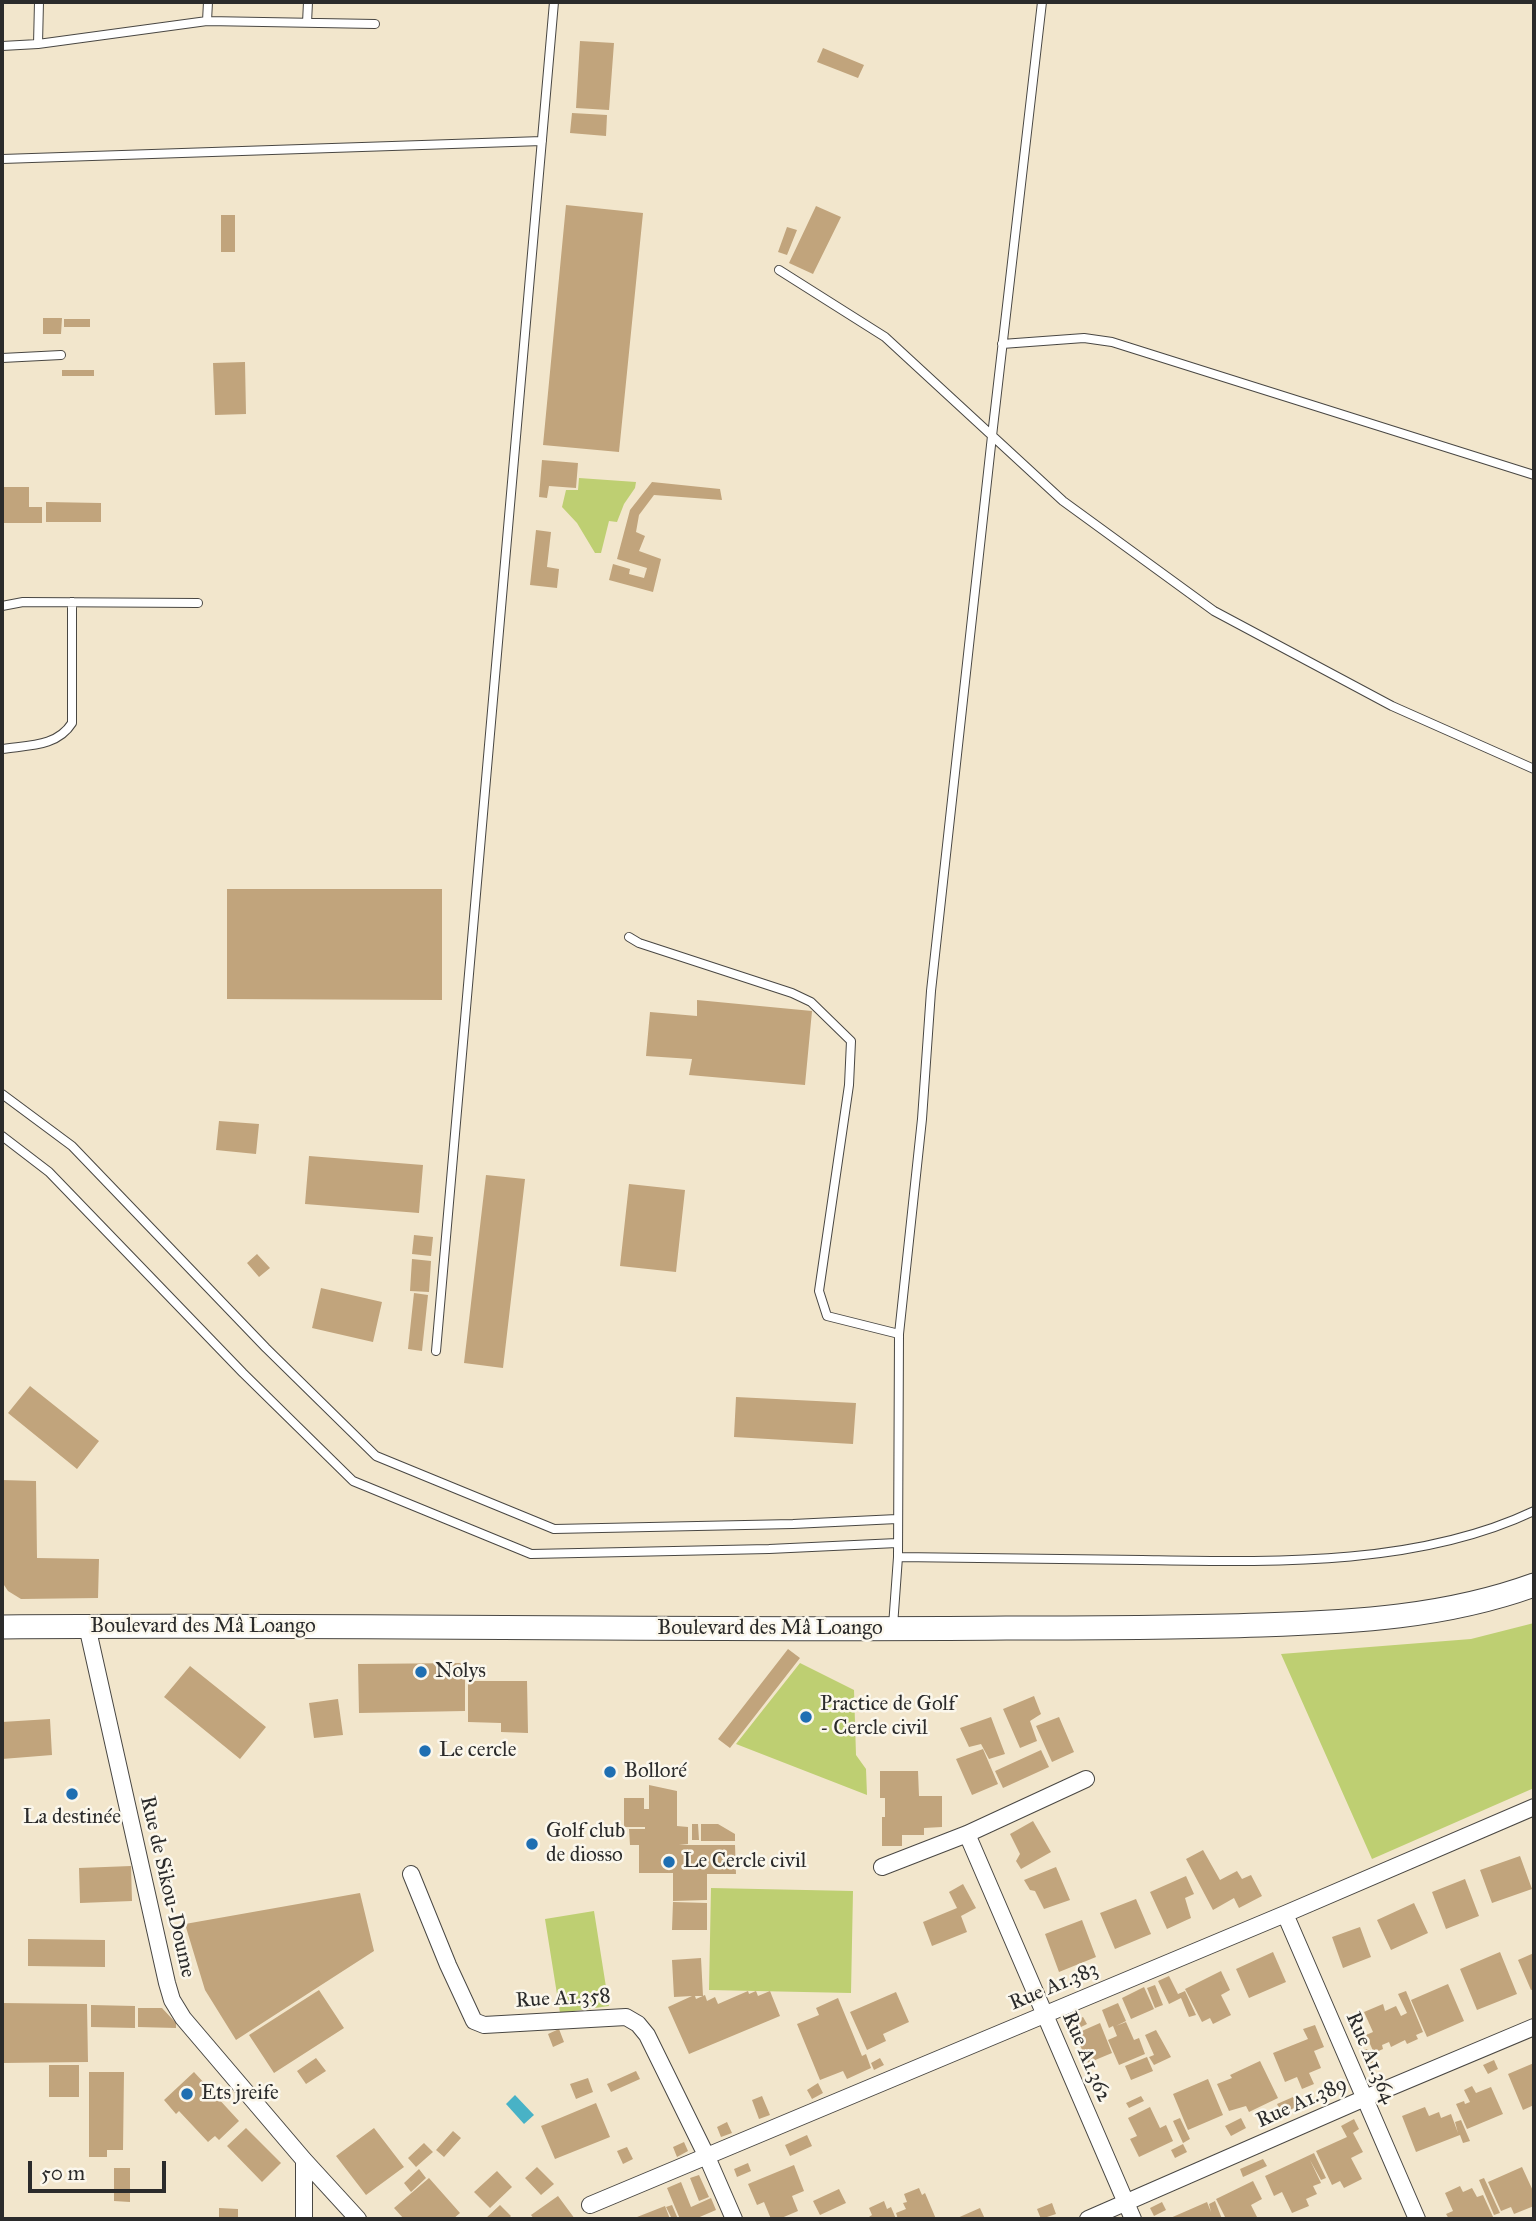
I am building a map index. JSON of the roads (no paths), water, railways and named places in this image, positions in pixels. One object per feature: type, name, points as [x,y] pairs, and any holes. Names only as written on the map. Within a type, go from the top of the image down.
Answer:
[{"type":"street","name":"Boulevard des Mâ Loango","points":[[2,1627],[1194,1627],[1341,1622],[1409,1616],[1461,1607],[1534,1585]]},
{"type":"street","name":"Rue de Sikou-Doume","points":[[87,1626],[172,2000],[183,2018],[304,2161],[358,2219]]},
{"type":"street","points":[[882,1867],[967,1834],[1086,1779]]},
{"type":"street","name":"Rue A1.383","points":[[590,2205],[1534,1807]]},
{"type":"street","name":"Rue A1.362","points":[[967,1834],[1133,2219]]},
{"type":"street","name":"Rue A1.358","points":[[411,1874],[474,2021],[484,2025],[626,2017],[638,2024],[647,2035],[734,2219]]},
{"type":"street","name":"Rue A1.364","points":[[1285,1914],[1417,2219]]},
{"type":"street","name":"Rue A1.389","points":[[1088,2219],[1534,2027]]},
{"type":"street","points":[[304,2161],[304,2219]]},
{"type":"lane","points":[[38,44],[39,2]]},
{"type":"lane","points":[[207,21],[208,2]]},
{"type":"lane","points":[[307,23],[308,2]]},
{"type":"lane","points":[[436,1352],[554,2]]},
{"type":"lane","points":[[893,1629],[898,1557],[899,1334],[922,1119],[931,991],[1042,2]]},
{"type":"lane","points":[[2,46],[38,44],[207,21],[375,24]]},
{"type":"lane","points":[[2,159],[542,141]]},
{"type":"lane","points":[[779,270],[885,337],[1063,501],[1214,611],[1392,706],[1534,769]]},
{"type":"lane","points":[[1002,344],[1084,338],[1112,342],[1534,475]]},
{"type":"lane","points":[[2,358],[61,355]]},
{"type":"lane","points":[[2,606],[23,602],[198,603]]},
{"type":"lane","points":[[2,749],[56,740],[65,734],[72,723],[72,602]]},
{"type":"lane","points":[[629,937],[639,943],[792,993],[811,1002],[851,1041],[849,1085],[819,1291],[827,1317],[899,1334]]},
{"type":"lane","points":[[2,1094],[72,1146],[266,1348],[376,1456],[554,1528],[793,1524],[897,1519]]},
{"type":"lane","points":[[2,1136],[49,1172],[243,1373],[353,1481],[531,1553],[769,1549],[897,1543]]},
{"type":"lane","points":[[898,1557],[1250,1562],[1300,1559],[1376,1553],[1419,1546],[1502,1527],[1534,1511]]},
{"type":"water","points":[[515,2095],[534,2115],[524,2124],[506,2104]]},
{"type":"place","name":"Nolys","points":[[421,1672]]},
{"type":"place","name":"Practice de Golf - Cercle civil","points":[[806,1717]]},
{"type":"place","name":"Le cercle","points":[[425,1751]]},
{"type":"place","name":"Bolloré","points":[[610,1772]]},
{"type":"place","name":"La destinée","points":[[72,1794]]},
{"type":"place","name":"Golf club de diosso","points":[[532,1844]]},
{"type":"place","name":"Le Cercle civil","points":[[669,1862]]},
{"type":"place","name":"Ets jreife","points":[[187,2094]]}]
